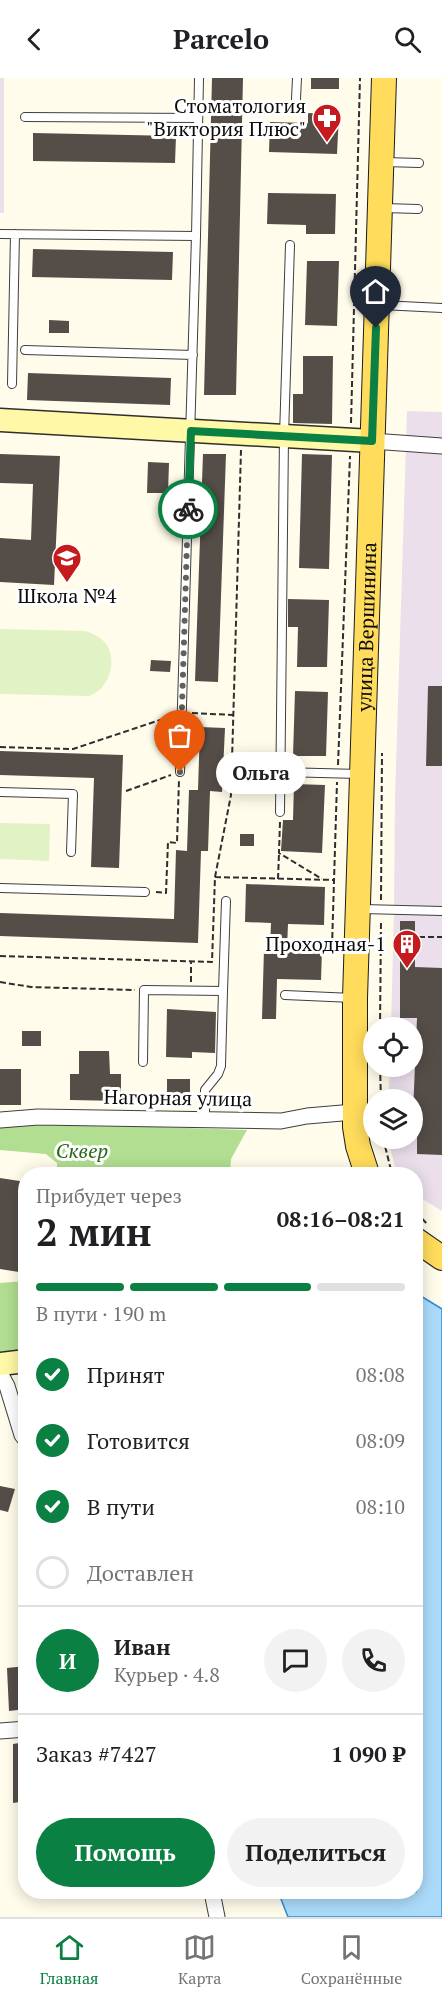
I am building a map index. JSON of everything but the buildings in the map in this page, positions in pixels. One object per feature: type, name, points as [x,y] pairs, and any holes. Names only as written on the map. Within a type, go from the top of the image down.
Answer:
[{"type":"main road","name":"улица Вершинина","points":[[365,1167],[358,1146],[354,1112],[362,774],[361,441],[377,305],[384,78]]},
{"type":"main road","points":[[423,1245],[442,1258]]},
{"type":"street","points":[[0,420],[442,446]]},
{"type":"street","name":"Нагорная улица","points":[[0,1120],[38,1117],[281,1121],[354,1112]]},
{"type":"street","points":[[0,1364],[18,1362]]},
{"type":"street","points":[[0,1373],[7,1386],[18,1422]]},
{"type":"street","points":[[0,1731],[18,1730]]},
{"type":"street","points":[[213,1899],[217,1917]]},
{"type":"lane","points":[[180,772],[199,78]]},
{"type":"lane","points":[[296,99],[297,78]]},
{"type":"lane","points":[[25,117],[198,118]]},
{"type":"lane","points":[[381,162],[419,163]]},
{"type":"lane","points":[[380,208],[418,209]]},
{"type":"lane","points":[[0,234],[196,236]]},
{"type":"lane","points":[[12,384],[15,234]]},
{"type":"lane","points":[[280,812],[284,436],[290,245]]},
{"type":"lane","points":[[377,305],[442,308]]},
{"type":"lane","points":[[25,350],[193,355]]},
{"type":"lane","points":[[280,772],[362,774]]},
{"type":"lane","points":[[0,792],[73,794],[72,852]]},
{"type":"lane","points":[[0,888],[145,892]]},
{"type":"lane","points":[[205,1119],[206,1090],[222,1066],[226,901]]},
{"type":"lane","points":[[358,909],[442,911]]},
{"type":"lane","points":[[143,1062],[144,990],[223,991]]},
{"type":"lane","points":[[285,995],[355,998]]},
{"type":"path","points":[[332,946],[338,774],[361,441],[360,78]]},
{"type":"path","points":[[0,956],[212,962],[215,877],[231,795],[242,434]]},
{"type":"path","points":[[0,747],[73,749],[182,713],[233,715]]},
{"type":"path","points":[[126,791],[180,772],[177,843],[168,843],[166,893],[145,892]]},
{"type":"path","points":[[278,879],[280,812]]},
{"type":"path","points":[[279,853],[324,880]]},
{"type":"path","points":[[215,877],[334,880]]},
{"type":"path","points":[[419,937],[442,938]]},
{"type":"path","points":[[191,962],[191,974]]},
{"type":"path","points":[[0,982],[31,987],[144,990]]},
{"type":"path","points":[[385,1149],[390,1167]]},
{"type":"shaded area","points":[[0,78],[4,78],[4,213],[0,213]]},
{"type":"shaded area","points":[[407,411],[442,412],[442,1211],[423,1199],[423,1167],[395,1167],[391,1149],[423,1149],[423,1089],[389,1089],[389,1077],[423,1077],[423,1017],[391,1017],[395,798]]},
{"type":"green space","points":[[0,629],[86,631],[104,642],[110,651],[110,674],[102,687],[89,696],[0,694]]},
{"type":"green space","points":[[0,823],[50,824],[49,861],[0,859]]},
{"type":"green space","name":"Сквер","points":[[0,1125],[247,1130],[231,1159],[230,1167],[57,1167],[57,1163],[46,1154],[0,1150]]},
{"type":"green space","points":[[18,1282],[18,1350],[0,1352],[0,1283]]},
{"type":"water","points":[[423,1297],[442,1309],[442,1917],[288,1917],[281,1899],[423,1899]]},
{"type":"way so far","points":[[180,772],[188,509]]},
{"type":"place","name":"Стоматология \"Виктория Плюс\"","points":[[327,144]]},
{"type":"place","name":"Школа №4","points":[[67,584]]},
{"type":"place","name":"Ольга","points":[[180,772]]},
{"type":"place","name":"Проходная-1","points":[[407,970]]},
{"type":"route","points":[[188,509],[191,431],[372,441],[376,328]]}]
